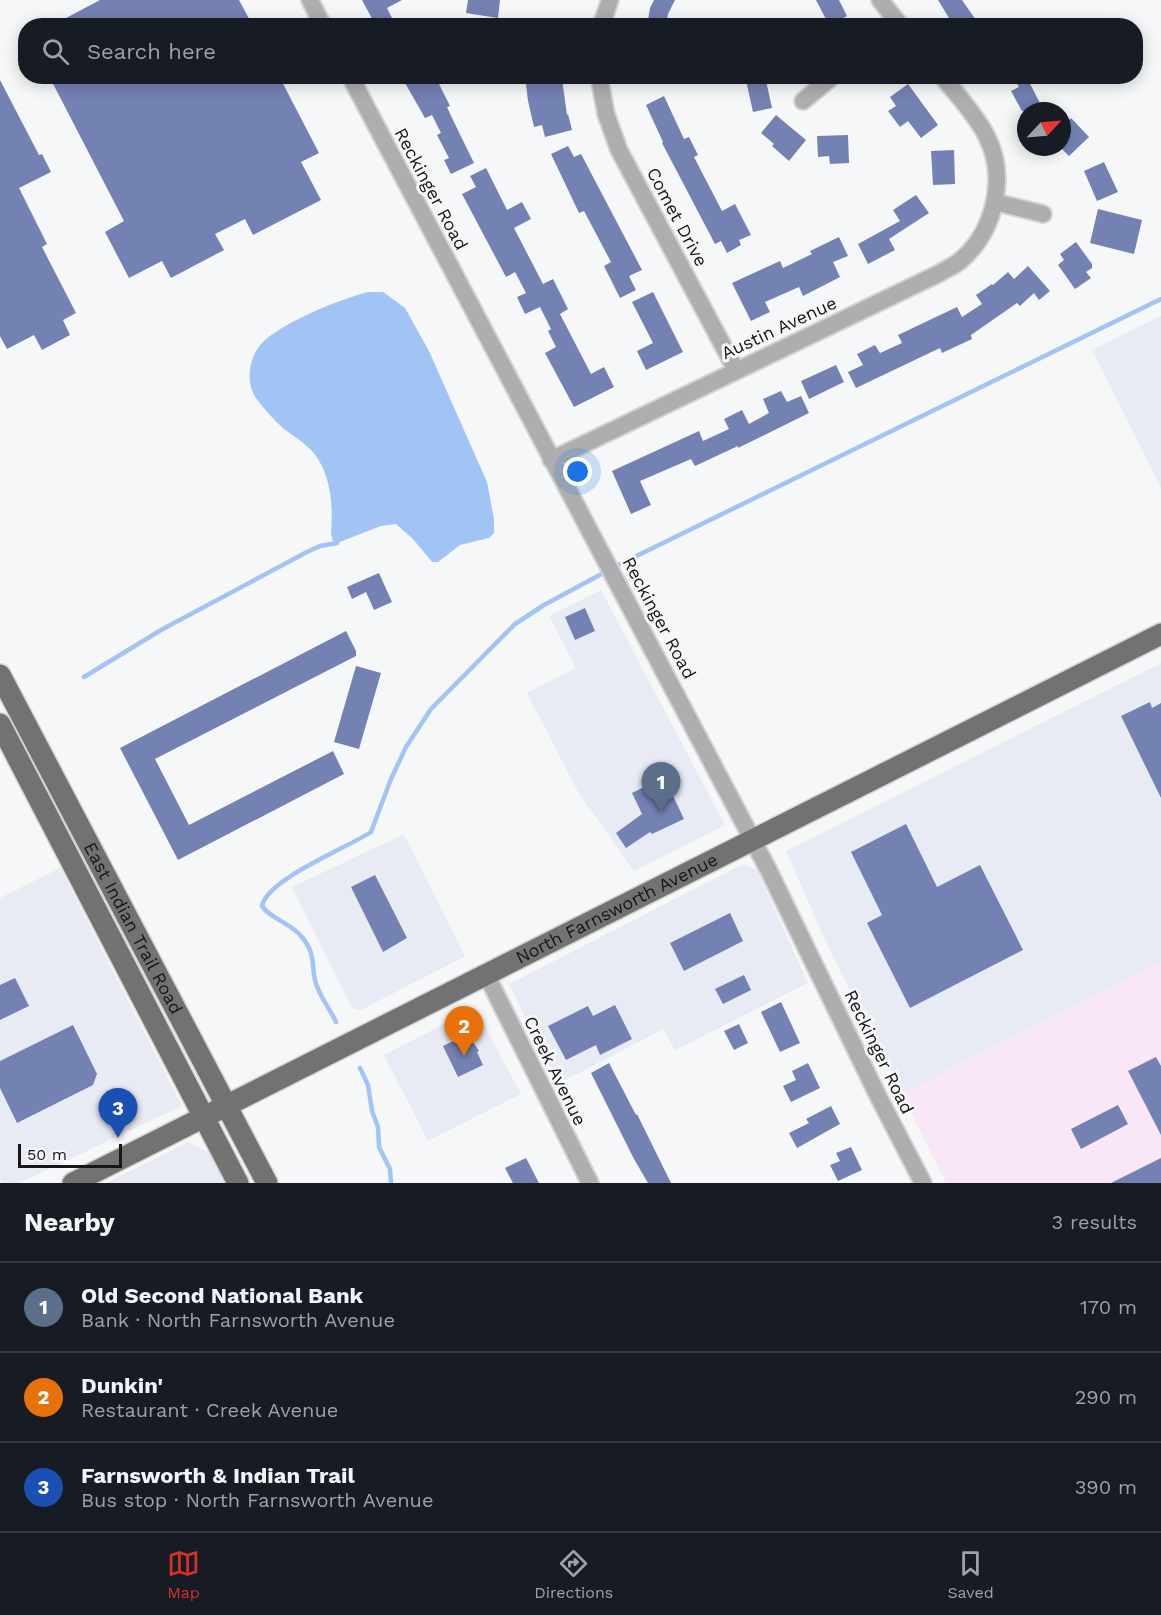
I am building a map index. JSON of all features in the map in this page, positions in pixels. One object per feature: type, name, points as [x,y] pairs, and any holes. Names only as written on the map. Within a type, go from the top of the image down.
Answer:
[{"type":"main road","name":"North Farnsworth Avenue","points":[[73,1183],[1161,634]]},
{"type":"main road","name":"East Indian Trail Road","points":[[0,675],[267,1183]]},
{"type":"main road","name":"East Indian Trail Road","points":[[0,724],[238,1183]]},
{"type":"street","points":[[310,0],[319,18]]},
{"type":"street","points":[[603,18],[610,0]]},
{"type":"street","points":[[880,0],[894,18]]},
{"type":"street","name":"Reckinger Road","points":[[354,84],[753,840],[923,1183]]},
{"type":"street","name":"Comet Drive","points":[[600,84],[606,114],[619,150],[736,370]]},
{"type":"street","points":[[803,100],[823,84]]},
{"type":"street","name":"Austin Avenue","points":[[551,460],[940,273],[960,261],[982,236],[995,202],[996,171],[987,137],[948,84]]},
{"type":"street","points":[[995,202],[1042,214]]},
{"type":"street","name":"Creek Avenue","points":[[487,976],[590,1183]]},
{"type":"shaded area","points":[[1161,316],[1161,488],[1092,350]]},
{"type":"shaded area","points":[[601,590],[725,825],[634,871],[578,792],[527,693],[576,668],[549,616]]},
{"type":"shaded area","points":[[1161,663],[1161,962],[902,1094],[827,944],[786,851]]},
{"type":"shaded area","points":[[404,834],[465,956],[361,1010],[352,1008],[292,887]]},
{"type":"shaded area","points":[[743,864],[757,870],[808,983],[675,1050],[663,1029],[558,1084],[509,984]]},
{"type":"shaded area","points":[[60,868],[182,1106],[19,1183],[2,1183],[0,1178],[0,898]]},
{"type":"shaded area","points":[[1161,962],[1161,1183],[946,1183],[902,1094]]},
{"type":"shaded area","points":[[475,1008],[521,1094],[428,1141],[384,1055]]},
{"type":"shaded area","points":[[188,1142],[212,1154],[227,1183],[106,1183]]},
{"type":"water","points":[[369,292],[383,292],[405,308],[429,351],[487,482],[494,519],[494,533],[489,538],[460,545],[438,562],[432,562],[413,539],[396,524],[381,526],[337,543],[333,541],[329,486],[323,468],[311,450],[284,429],[266,410],[256,398],[250,385],[251,362],[262,343],[271,335],[312,312]]},
{"type":"building","points":[[100,0],[239,0],[249,18],[66,18]]},
{"type":"building","points":[[362,0],[402,0],[387,8],[392,18],[372,18]]},
{"type":"building","points":[[468,0],[500,0],[498,18],[466,13]]},
{"type":"building","points":[[654,0],[675,0],[667,18],[648,18]]},
{"type":"building","points":[[816,0],[839,0],[847,16],[825,18]]},
{"type":"building","points":[[938,0],[962,0],[974,18],[949,18]]},
{"type":"building","points":[[0,80],[39,155],[42,154],[51,172],[19,188],[47,244],[42,247],[76,313],[63,320],[70,335],[42,350],[34,335],[7,349],[0,336]]},
{"type":"building","points":[[53,84],[283,84],[319,153],[301,162],[321,200],[253,235],[245,219],[215,234],[224,250],[171,278],[162,261],[129,278],[105,232],[124,221]]},
{"type":"building","points":[[406,84],[439,84],[450,106],[447,107],[474,163],[451,174],[444,160],[449,158],[437,135],[441,133],[432,115],[425,118]]},
{"type":"building","points":[[526,84],[563,84],[567,115],[572,130],[545,137],[542,125],[534,127]]},
{"type":"building","points":[[747,84],[767,84],[772,108],[753,112]]},
{"type":"building","points":[[908,84],[938,125],[921,138],[908,121],[900,127],[888,111],[896,106],[890,97]]},
{"type":"building","points":[[1017,84],[1030,84],[1039,102],[1017,102],[1011,91],[1019,87]]},
{"type":"building","points":[[664,96],[684,139],[689,137],[698,155],[694,157],[722,211],[735,204],[751,235],[739,240],[741,245],[727,253],[721,241],[715,244],[662,143],[646,105]]},
{"type":"building","points":[[776,115],[806,140],[789,161],[761,133]]},
{"type":"building","points":[[1071,118],[1089,137],[1071,154]]},
{"type":"building","points":[[848,135],[849,163],[830,164],[829,156],[818,157],[817,136]]},
{"type":"building","points":[[568,146],[574,157],[581,154],[642,270],[629,276],[636,290],[620,298],[604,266],[611,262],[584,211],[579,213],[551,154]]},
{"type":"building","points":[[954,150],[955,184],[933,185],[931,151]]},
{"type":"building","points":[[1104,162],[1118,192],[1097,201],[1084,171]]},
{"type":"building","points":[[486,168],[507,210],[522,202],[531,219],[514,228],[543,284],[553,279],[568,309],[560,314],[591,374],[604,367],[614,387],[574,407],[545,353],[556,347],[548,331],[551,329],[540,307],[525,314],[517,297],[526,293],[515,272],[506,277],[462,194],[476,187],[470,176]]},
{"type":"building","points":[[916,195],[929,213],[889,239],[895,250],[868,264],[858,244],[900,221],[893,210]]},
{"type":"building","points":[[1098,209],[1142,220],[1134,254],[1090,243]]},
{"type":"building","points":[[839,237],[848,256],[833,262],[840,277],[803,296],[799,287],[765,302],[770,312],[751,321],[732,283],[780,261],[783,268]]},
{"type":"building","points":[[1076,242],[1092,264],[1092,268],[1086,272],[1091,278],[1075,289],[1058,265],[1064,260],[1060,254]]},
{"type":"building","points":[[1028,266],[1050,291],[1039,300],[1034,293],[1020,306],[1017,303],[971,335],[972,339],[942,353],[940,348],[856,388],[848,372],[863,365],[857,354],[875,345],[880,353],[902,343],[898,335],[957,307],[962,317],[982,304],[976,295],[993,285],[1008,272],[1014,279]]},
{"type":"building","points":[[653,292],[683,352],[646,370],[637,351],[653,343],[632,302]]},
{"type":"building","points":[[836,365],[844,382],[809,399],[801,381]]},
{"type":"building","points":[[781,391],[787,402],[801,396],[809,413],[738,448],[738,446],[695,466],[691,459],[640,481],[651,505],[631,514],[612,471],[699,431],[703,441],[729,429],[724,419],[742,410],[749,424],[769,413],[763,399]]},
{"type":"building","points":[[379,573],[392,602],[374,610],[366,592],[352,599],[347,587]]},
{"type":"building","points":[[585,608],[595,631],[575,640],[565,617]]},
{"type":"building","points":[[346,631],[356,651],[356,656],[155,759],[189,825],[333,751],[344,774],[178,860],[120,748]]},
{"type":"building","points":[[356,666],[381,673],[359,749],[334,742]]},
{"type":"building","points":[[1150,702],[1152,708],[1161,703],[1161,798],[1121,716]]},
{"type":"building","points":[[664,777],[684,819],[652,834],[650,832],[626,848],[616,833],[642,814],[632,793]]},
{"type":"building","points":[[906,824],[937,887],[980,865],[1023,950],[910,1008],[867,923],[882,915],[851,852]]},
{"type":"building","points":[[375,875],[407,938],[383,952],[351,887]]},
{"type":"building","points":[[730,913],[743,941],[684,971],[670,943]]},
{"type":"building","points":[[744,975],[751,990],[723,1004],[715,989]]},
{"type":"building","points":[[15,978],[29,1006],[0,1020],[0,985]]},
{"type":"building","points":[[781,1002],[800,1043],[780,1052],[761,1012]]},
{"type":"building","points":[[615,1005],[632,1039],[600,1055],[596,1045],[566,1060],[548,1026],[588,1006],[593,1016]]},
{"type":"building","points":[[739,1024],[748,1043],[734,1050],[724,1031]]},
{"type":"building","points":[[73,1025],[97,1074],[93,1085],[17,1123],[0,1088],[0,1061]]},
{"type":"building","points":[[468,1034],[479,1051],[477,1052],[483,1065],[458,1077],[443,1046]]},
{"type":"building","points":[[1156,1057],[1161,1066],[1161,1135],[1128,1071]]},
{"type":"building","points":[[609,1063],[671,1183],[648,1183],[634,1159],[591,1073]]},
{"type":"building","points":[[808,1063],[820,1088],[791,1102],[783,1086],[796,1080],[792,1071]]},
{"type":"building","points":[[1118,1105],[1128,1124],[1081,1149],[1071,1129]]},
{"type":"building","points":[[831,1106],[840,1124],[797,1148],[789,1133],[809,1123],[806,1119]]},
{"type":"building","points":[[851,1147],[862,1170],[838,1181],[830,1165],[840,1161],[836,1153]]},
{"type":"building","points":[[526,1158],[539,1183],[513,1183],[505,1168]]},
{"type":"building","points":[[1161,1158],[1161,1183],[1111,1183]]},
{"type":"waterway","points":[[614,567],[1161,299]]},
{"type":"waterway","points":[[84,677],[161,630],[307,552],[320,546],[337,543]]},
{"type":"waterway","points":[[336,1022],[321,996],[311,954],[306,943],[297,932],[265,910],[262,906],[267,896],[292,875],[371,832],[406,747],[431,709],[515,624],[544,605],[607,571]]},
{"type":"waterway","points":[[360,1068],[368,1085],[372,1111],[378,1127],[379,1147],[390,1169],[391,1183]]},
{"type":"place","name":"Old Second National Bank","points":[[661,812]]},
{"type":"place","name":"Dunkin'","points":[[464,1056]]},
{"type":"place","name":"Farnsworth & Indian Trail","points":[[118,1138]]}]
